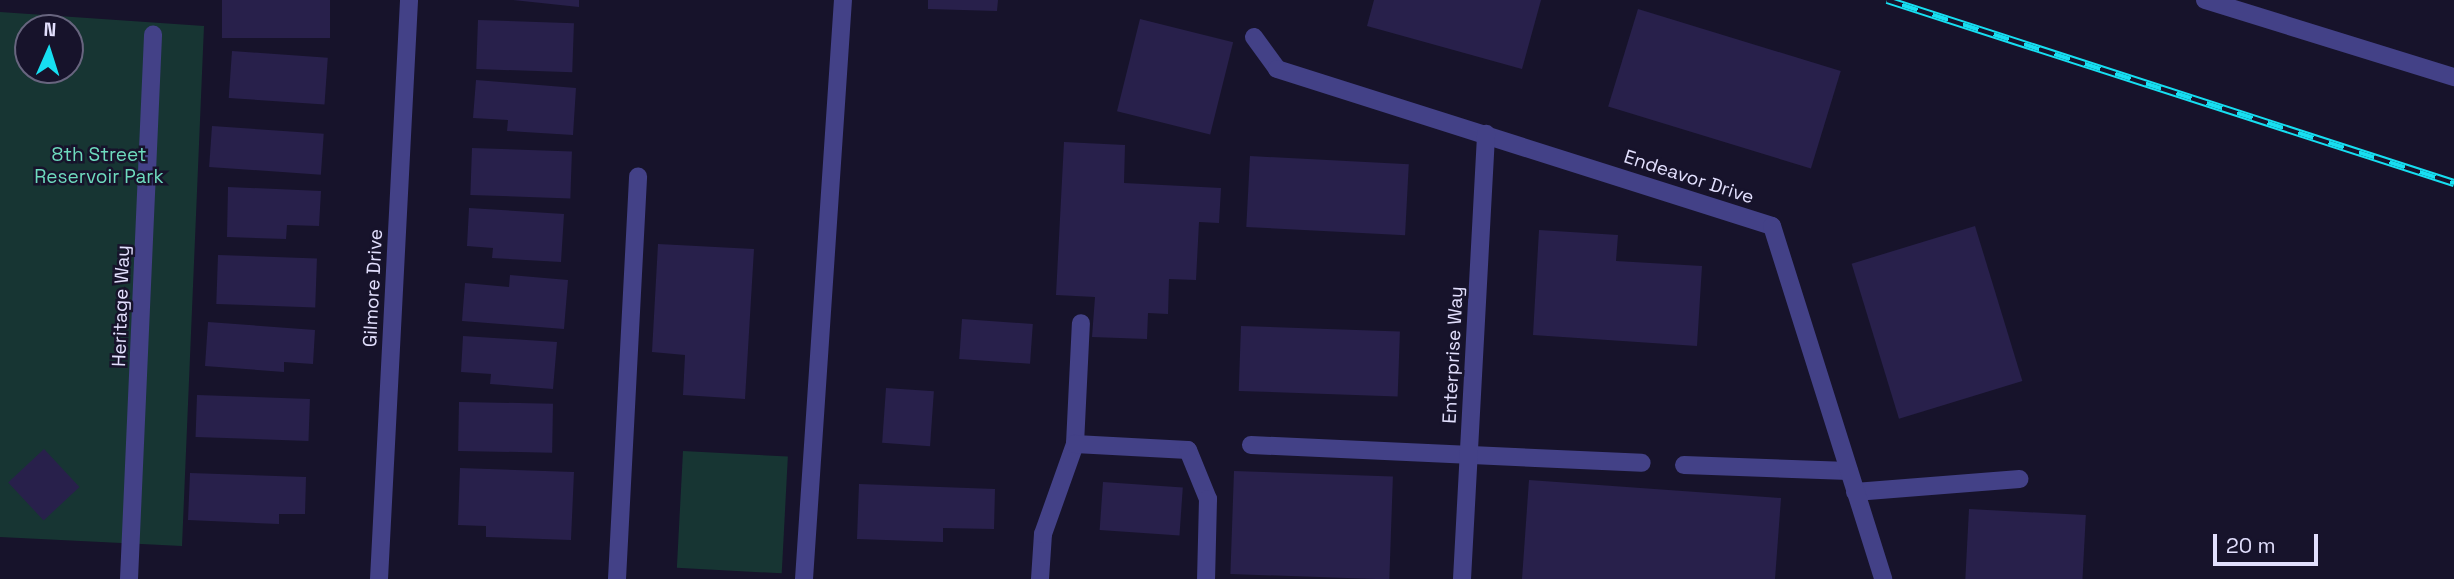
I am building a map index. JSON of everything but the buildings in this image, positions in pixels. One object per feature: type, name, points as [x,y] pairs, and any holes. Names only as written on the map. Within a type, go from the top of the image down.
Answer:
[{"type":"street","name":"Gilmore Drive","points":[[379,579],[409,0]]},
{"type":"street","points":[[804,579],[843,0]]},
{"type":"street","points":[[2205,0],[2454,77]]},
{"type":"street","name":"Heritage Way","points":[[128,579],[153,35]]},
{"type":"street","name":"Endeavor Drive","points":[[1254,37],[1277,69],[1772,226],[1883,579]]},
{"type":"street","name":"Enterprise Way","points":[[1462,579],[1486,134]]},
{"type":"street","points":[[617,579],[638,177]]},
{"type":"street","points":[[1040,579],[1042,534],[1075,444],[1081,323]]},
{"type":"street","points":[[1075,444],[1188,450],[1208,499],[1206,579]]},
{"type":"street","points":[[1251,445],[1642,463]]},
{"type":"street","points":[[1684,465],[1849,471]]},
{"type":"street","points":[[1856,492],[2020,479]]},
{"type":"green space","name":"8th Street Reservoir Park","points":[[0,12],[29,14],[14,14],[14,84],[84,84],[84,18],[204,26],[182,546],[0,537]]},
{"type":"green space","points":[[683,451],[788,456],[782,573],[677,568]]},
{"type":"railway","points":[[1887,0],[2454,183]]}]
